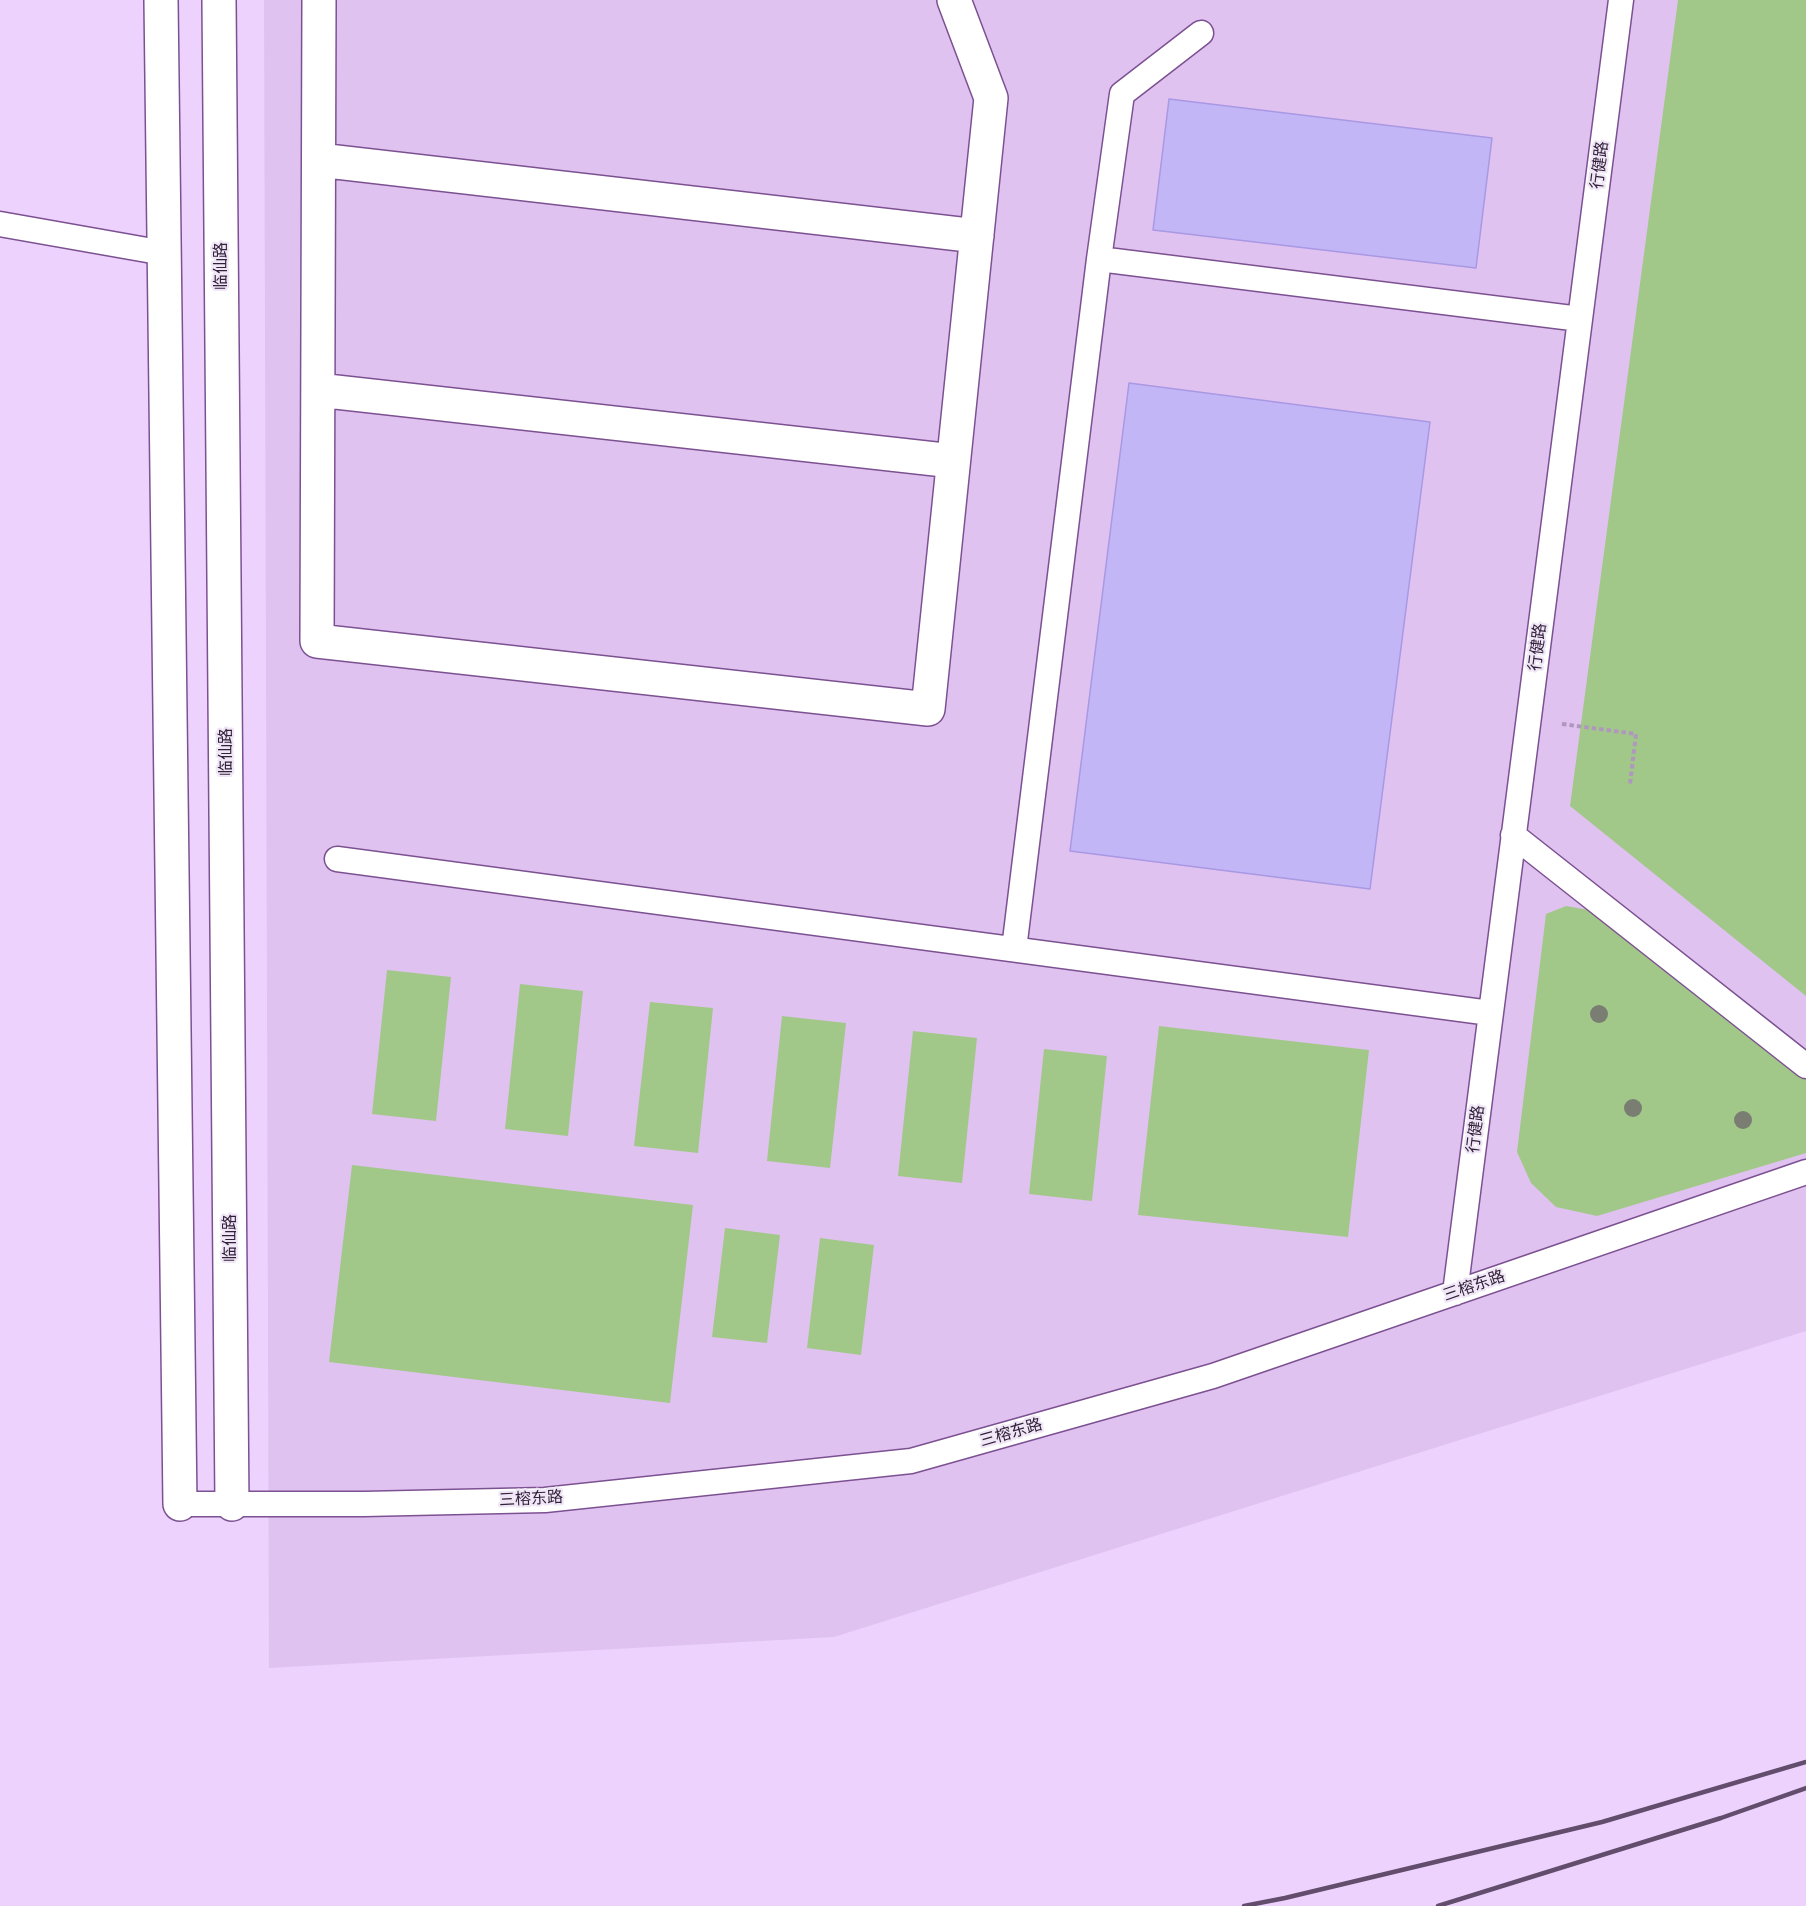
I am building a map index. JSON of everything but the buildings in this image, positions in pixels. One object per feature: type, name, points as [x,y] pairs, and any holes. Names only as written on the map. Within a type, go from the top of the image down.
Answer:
[{"type":"street","points":[[161,0],[180,1504]]},
{"type":"street","name":"临仙路","points":[[219,0],[232,1504]]},
{"type":"street","points":[[320,0],[317,641],[928,710],[991,98],[954,0]]},
{"type":"street","points":[[319,160],[977,236]]},
{"type":"street","points":[[318,390],[953,461]]},
{"type":"lane","name":"行健路","points":[[1455,1293],[1622,0]]},
{"type":"lane","points":[[1014,949],[1099,259],[1122,94],[1201,33]]},
{"type":"lane","points":[[0,224],[164,253]]},
{"type":"lane","points":[[1099,259],[1580,319]]},
{"type":"lane","points":[[1514,835],[1806,1066]]},
{"type":"lane","points":[[337,860],[1490,1013]]},
{"type":"lane","name":"三榕东路","points":[[180,1504],[545,1500],[911,1461],[1213,1377],[1806,1172]]},
{"type":"path","points":[[1580,727],[1636,734],[1630,784]]},
{"type":"shaded area","points":[[264,0],[1806,0],[1806,1331],[834,1637],[269,1668]]},
{"type":"green space","points":[[1678,0],[1806,0],[1806,996],[1570,806]]},
{"type":"green space","points":[[1566,906],[1595,911],[1806,1079],[1806,1153],[1597,1216],[1556,1207],[1531,1183],[1517,1152],[1546,914]]},
{"type":"green space","points":[[387,970],[451,977],[436,1121],[372,1114]]},
{"type":"green space","points":[[520,984],[583,991],[568,1136],[505,1129]]},
{"type":"green space","points":[[650,1002],[713,1008],[698,1153],[634,1146]]},
{"type":"green space","points":[[782,1016],[846,1023],[830,1168],[767,1161]]},
{"type":"green space","points":[[1159,1026],[1369,1050],[1348,1237],[1138,1215]]},
{"type":"green space","points":[[913,1031],[977,1038],[962,1183],[898,1176]]},
{"type":"green space","points":[[1044,1049],[1107,1056],[1092,1201],[1029,1194]]},
{"type":"green space","points":[[352,1165],[693,1205],[670,1403],[329,1362]]},
{"type":"green space","points":[[725,1228],[780,1235],[767,1343],[712,1337]]},
{"type":"green space","points":[[820,1238],[874,1245],[861,1355],[807,1348]]},
{"type":"railway","points":[[1244,1906],[1602,1822],[1806,1762]]},
{"type":"railway","points":[[1438,1906],[1721,1818],[1806,1788]]}]
